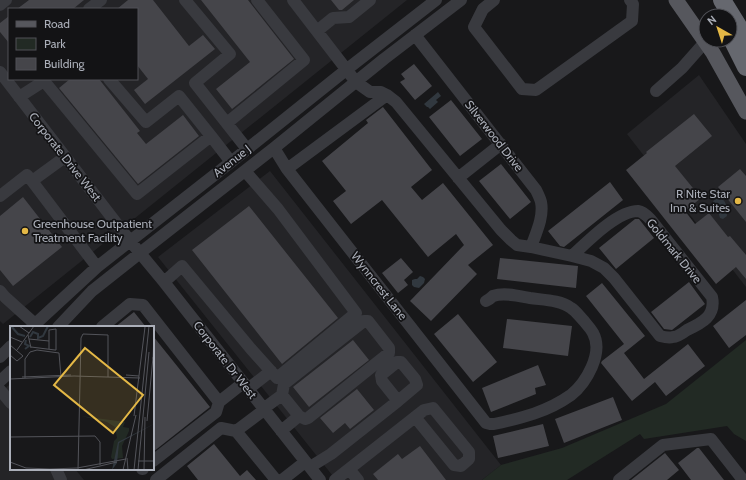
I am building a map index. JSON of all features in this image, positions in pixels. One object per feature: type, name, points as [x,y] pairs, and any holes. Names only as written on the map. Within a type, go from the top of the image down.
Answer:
[{"type":"highway","points":[[722,0],[746,39]]},
{"type":"highway","points":[[736,48],[746,67]]},
{"type":"main road","points":[[676,0],[698,32]]},
{"type":"main road","points":[[709,48],[746,112]]},
{"type":"street","points":[[0,5],[6,0]]},
{"type":"street","points":[[90,8],[101,0]]},
{"type":"street","points":[[110,80],[146,122],[230,54],[185,0]]},
{"type":"street","points":[[227,123],[304,60],[257,0]]},
{"type":"street","points":[[293,0],[356,82],[370,92],[381,92],[396,102],[501,230],[511,240],[517,245],[531,246],[572,256]]},
{"type":"street","points":[[316,31],[333,18],[349,17],[370,0]]},
{"type":"street","name":"Avenue J","points":[[33,326],[97,267],[436,0]]},
{"type":"street","name":"Avenue J","points":[[59,326],[92,291],[461,0]]},
{"type":"street","points":[[494,0],[483,9],[474,27],[522,88],[536,90],[632,21],[633,4],[630,0]]},
{"type":"street","name":"Silverwood Drive","points":[[415,35],[536,190],[541,202],[542,210],[540,222],[531,246]]},
{"type":"street","points":[[656,91],[682,68],[700,48]]},
{"type":"street","name":"Corporate Drive West","points":[[8,80],[19,97],[130,241]]},
{"type":"street","points":[[19,97],[44,81],[137,194],[211,136]]},
{"type":"street","points":[[196,83],[247,149]]},
{"type":"street","points":[[287,169],[387,95]]},
{"type":"street","points":[[179,96],[231,162]]},
{"type":"street","points":[[458,178],[500,144]]},
{"type":"street","name":"Wynncrest Lane","points":[[274,148],[287,169],[486,423],[494,424],[530,416],[557,404],[572,394],[581,385],[590,370],[595,356],[596,345],[594,334],[571,307],[557,302],[514,295],[494,296],[486,301]]},
{"type":"street","points":[[32,181],[65,156]]},
{"type":"street","points":[[164,282],[182,266],[277,378],[356,313],[278,209],[245,171]]},
{"type":"street","points":[[0,196],[28,175],[97,267]]},
{"type":"street","name":"Goldmark Drive","points":[[638,211],[644,213],[712,297],[714,304],[712,311],[707,318],[698,325],[674,337],[660,336],[614,278],[604,268],[591,261],[572,256],[609,223],[627,214],[638,211]]},
{"type":"street","name":"Corporate Dr West","points":[[130,241],[320,480]]},
{"type":"street","points":[[0,291],[33,326]]},
{"type":"street","points":[[103,326],[130,304],[143,305],[219,402]]},
{"type":"street","points":[[236,431],[282,395],[284,384],[364,321],[368,321],[390,350],[389,353],[308,418],[305,419],[299,416],[282,395]]},
{"type":"street","points":[[0,357],[10,347]]},
{"type":"street","points":[[154,460],[216,412],[219,402],[270,371]]},
{"type":"street","points":[[0,390],[10,402]]},
{"type":"street","points":[[282,480],[308,464],[331,454],[398,401]]},
{"type":"street","points":[[335,480],[415,417],[424,410],[433,408],[469,452],[469,459],[461,466],[454,465],[415,417]]},
{"type":"street","points":[[281,431],[299,416]]},
{"type":"street","points":[[156,480],[221,428],[236,431],[276,480]]},
{"type":"street","points":[[619,480],[663,445],[711,439],[743,480]]},
{"type":"street","points":[[349,469],[358,480]]},
{"type":"street","points":[[56,470],[61,480]]},
{"type":"shaded area","points":[[0,0],[407,0],[3,324],[0,321]]},
{"type":"shaded area","points":[[699,75],[746,144],[746,287],[627,134]]},
{"type":"shaded area","points":[[438,92],[441,96],[436,100],[438,102],[430,109],[424,104]]},
{"type":"shaded area","points":[[270,171],[501,465],[482,480],[336,480],[158,257]]},
{"type":"shaded area","points":[[717,198],[723,200],[726,204],[727,216],[723,219],[720,218],[718,211],[713,207],[713,202]]},
{"type":"shaded area","points":[[420,276],[425,279],[424,283],[419,288],[414,287],[412,285],[412,280],[417,279]]},
{"type":"shaded area","points":[[9,385],[10,386],[10,470],[76,470],[84,480],[0,480],[0,393]]},
{"type":"green space","points":[[746,340],[746,441],[734,434],[727,426],[644,439],[640,434],[567,480],[482,480],[501,465],[562,448],[666,404]]},
{"type":"building","points":[[29,0],[84,0],[74,8],[18,8]]},
{"type":"building","points":[[128,0],[153,0],[189,46],[203,35],[215,49],[145,104],[134,90],[148,79],[138,66],[138,8],[118,8]]},
{"type":"building","points":[[201,0],[248,0],[294,59],[232,109],[216,89],[250,62]]},
{"type":"building","points":[[331,0],[354,0],[342,10],[339,10]]},
{"type":"building","points":[[8,17],[8,42],[0,32],[0,23]]},
{"type":"building","points":[[414,64],[432,86],[415,100],[400,82],[405,79],[401,74]]},
{"type":"building","points":[[69,80],[100,80],[140,131],[137,133],[146,144],[183,115],[199,136],[138,184],[59,88]]},
{"type":"building","points":[[451,100],[482,139],[460,156],[429,117]]},
{"type":"building","points":[[383,107],[432,170],[411,187],[422,200],[443,183],[493,245],[468,265],[477,274],[431,321],[410,301],[464,245],[456,234],[428,257],[382,200],[351,224],[333,201],[346,191],[322,161],[368,123],[366,120]]},
{"type":"building","points":[[694,114],[712,136],[675,166],[701,198],[685,211],[695,224],[709,213],[728,237],[730,236],[746,255],[746,279],[736,267],[716,284],[626,170]]},
{"type":"building","points":[[501,164],[531,202],[510,219],[479,181]]},
{"type":"building","name":"R Nite Star Inn & Suites","points":[[740,169],[746,176],[746,222],[718,187]]},
{"type":"building","points":[[610,182],[623,200],[564,247],[560,246],[548,231]]},
{"type":"building","name":"Greenhouse Outpatient Treatment Facility","points":[[23,197],[62,247],[13,286],[0,270],[0,216]]},
{"type":"building","points":[[249,206],[338,318],[282,364],[192,250]]},
{"type":"building","points":[[635,219],[639,219],[654,238],[616,269],[599,248]]},
{"type":"building","points":[[401,258],[413,272],[404,280],[408,285],[398,293],[382,273]]},
{"type":"building","points":[[500,258],[578,266],[576,288],[497,279]]},
{"type":"building","points":[[689,282],[705,304],[672,330],[664,329],[651,312]]},
{"type":"building","points":[[602,283],[645,336],[624,353],[644,379],[688,344],[705,366],[666,396],[655,382],[632,401],[601,363],[624,344],[586,296]]},
{"type":"building","points":[[746,300],[746,335],[729,348],[713,326]]},
{"type":"building","points":[[134,312],[145,326],[116,326]]},
{"type":"building","points":[[458,314],[497,362],[473,382],[434,334]]},
{"type":"building","points":[[507,319],[572,326],[568,356],[503,348]]},
{"type":"building","points":[[154,337],[210,407],[154,451]]},
{"type":"building","points":[[353,340],[369,360],[309,407],[293,387]]},
{"type":"building","points":[[538,365],[546,385],[535,388],[536,394],[491,412],[482,388]]},
{"type":"building","points":[[357,389],[374,410],[350,429],[345,423],[333,433],[320,418]]},
{"type":"building","points":[[613,397],[622,420],[564,443],[555,419]]},
{"type":"building","points":[[543,424],[549,446],[498,458],[493,436]]},
{"type":"building","points":[[214,444],[240,476],[247,470],[256,480],[198,480],[187,466]]},
{"type":"building","points":[[420,446],[446,480],[378,480],[373,474],[398,454],[402,459]]},
{"type":"building","points":[[699,448],[724,480],[691,480],[678,463]]},
{"type":"building","points":[[665,453],[679,470],[667,480],[631,480]]},
{"type":"place","name":"R Nite Star Inn & Suites","points":[[738,201]]},
{"type":"place","name":"Greenhouse Outpatient Treatment Facility","points":[[25,231]]}]
